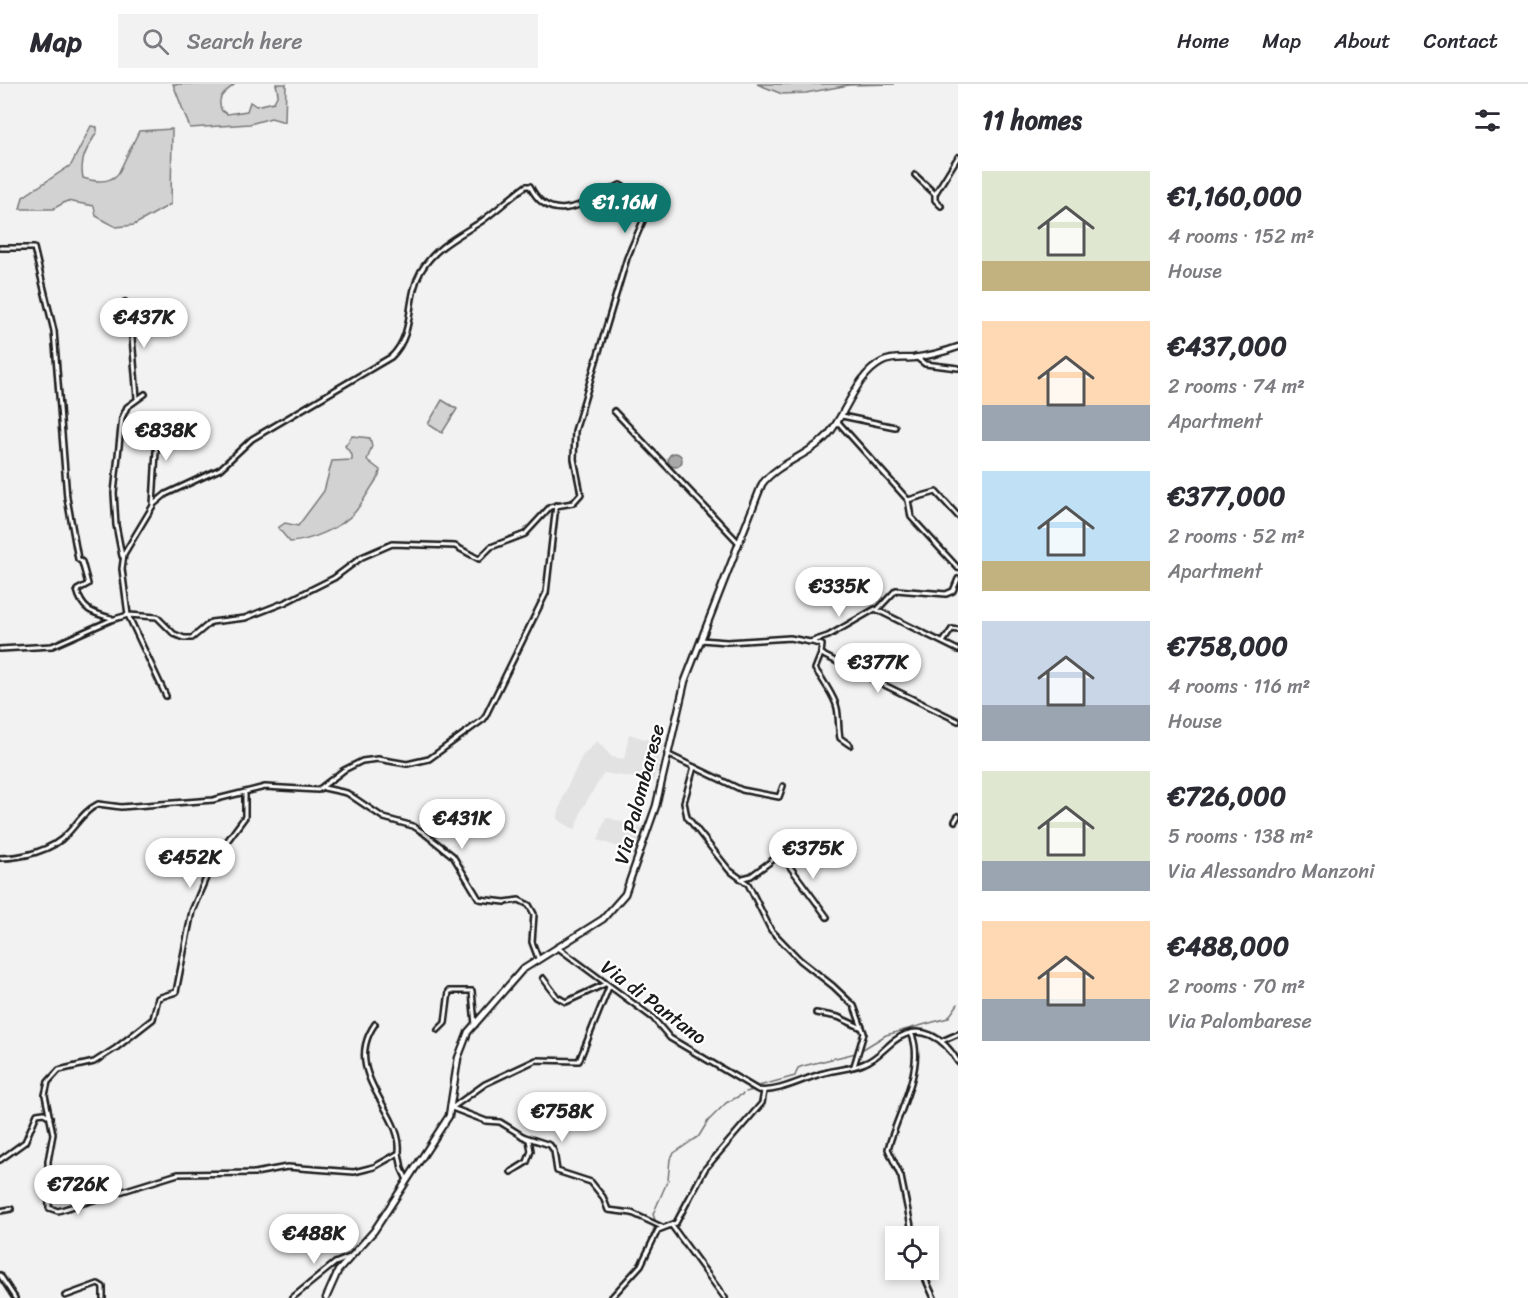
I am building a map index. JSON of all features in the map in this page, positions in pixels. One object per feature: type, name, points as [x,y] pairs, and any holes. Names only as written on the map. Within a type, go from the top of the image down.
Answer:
[{"type":"main road","name":"Via Palombarese","points":[[326,1298],[336,1275],[376,1228],[452,1107],[454,1082],[465,1036],[514,978],[538,958],[603,919],[624,896],[654,812],[684,684],[754,499],[763,482],[780,467],[822,441],[838,422],[873,368],[890,359],[916,357],[958,347]]},
{"type":"street","points":[[941,206],[935,200],[935,194],[958,157]]},
{"type":"street","points":[[915,175],[935,194]]},
{"type":"street","points":[[0,650],[52,646],[113,619],[128,615],[157,617],[172,633],[190,639],[211,622],[245,618],[289,601],[332,579],[360,558],[389,544],[452,546],[464,549],[479,559],[492,547],[524,535],[544,511],[556,505],[573,504],[581,495],[574,456],[576,426],[627,258],[645,215],[639,197],[622,186],[593,202],[574,208],[546,206],[538,201],[530,187],[526,186],[482,220],[443,245],[426,264],[412,296],[405,338],[391,357],[254,438],[220,469],[163,496],[153,506],[123,557]]},
{"type":"street","points":[[0,248],[34,248],[54,331],[69,523],[78,559],[82,562],[88,584],[77,590],[80,604],[86,609],[113,619]]},
{"type":"street","points":[[125,302],[130,313],[136,399]]},
{"type":"street","points":[[916,357],[925,364],[958,368]]},
{"type":"street","points":[[145,394],[136,399],[123,414],[114,481],[116,525],[123,557],[128,615],[166,696]]},
{"type":"street","points":[[614,411],[739,543]]},
{"type":"street","points":[[153,506],[158,415]]},
{"type":"street","points":[[842,416],[895,427]]},
{"type":"street","points":[[838,422],[908,500],[912,518],[958,568]]},
{"type":"street","points":[[908,500],[936,492],[958,516]]},
{"type":"street","points":[[0,858],[23,856],[59,841],[98,804],[122,807],[143,803],[213,800],[263,788],[316,790],[323,788],[344,770],[362,761],[376,759],[409,764],[429,759],[486,717],[546,593],[556,505]]},
{"type":"street","points":[[878,610],[896,590],[946,594],[953,591],[958,579]]},
{"type":"street","points":[[810,642],[827,637],[872,610],[878,610],[958,650]]},
{"type":"street","points":[[943,643],[951,630],[958,630]]},
{"type":"street","points":[[701,640],[727,642],[793,638],[822,645],[815,669],[825,681],[830,697],[837,705],[840,738],[850,745]]},
{"type":"street","points":[[821,653],[958,721]]},
{"type":"street","points":[[667,754],[749,792],[778,797],[783,786]]},
{"type":"street","points":[[694,766],[684,803],[686,815],[729,870],[742,878],[758,899],[769,927],[798,958],[852,1004],[864,1036],[852,1067]]},
{"type":"street","points":[[323,788],[348,793],[384,818],[413,826],[424,833],[454,857],[479,899],[505,902],[520,900],[529,904],[534,914],[532,942],[538,958]]},
{"type":"street","points":[[245,794],[245,817],[214,859],[192,911],[176,991],[158,998],[153,1019],[112,1052],[92,1062],[59,1070],[53,1074],[45,1092],[53,1136],[48,1163],[51,1189],[48,1206],[55,1211],[153,1184],[178,1174],[255,1173],[288,1167],[354,1172],[374,1167],[399,1153]]},
{"type":"street","points":[[955,820],[958,816]]},
{"type":"street","points":[[742,878],[751,876],[782,856],[803,846]]},
{"type":"street","points":[[782,856],[827,917]]},
{"type":"street","name":"Via di Pantano","points":[[557,947],[654,1018],[670,1038],[752,1088],[764,1091]]},
{"type":"street","points":[[543,978],[557,997],[565,1002],[576,1000],[607,985]]},
{"type":"street","points":[[452,1107],[485,1084],[536,1060],[580,1060],[607,985]]},
{"type":"street","points":[[438,1030],[445,1023],[449,992],[472,991],[475,1025]]},
{"type":"street","points":[[816,1013],[838,1017],[863,1029]]},
{"type":"street","points":[[375,1024],[365,1039],[364,1048],[375,1092],[398,1137],[402,1168],[407,1180]]},
{"type":"street","points":[[522,1136],[549,1144],[554,1151],[557,1171],[591,1182],[603,1197],[608,1210],[632,1213],[662,1227],[672,1226],[677,1222],[701,1174],[762,1103],[764,1091],[871,1060],[895,1041],[910,1033],[927,1033],[942,1041],[958,1062]]},
{"type":"street","points":[[910,1033],[914,1042],[914,1066],[888,1150],[901,1178],[911,1226]]},
{"type":"street","points":[[942,1041],[958,1034]]},
{"type":"street","points":[[452,1107],[486,1121],[500,1122],[530,1142],[530,1156],[525,1164],[511,1172]]},
{"type":"street","points":[[0,1160],[25,1142],[37,1115],[44,1113],[50,1117]]},
{"type":"street","points":[[0,1211],[11,1209]]},
{"type":"street","points":[[672,1226],[725,1298]]},
{"type":"street","points":[[611,1298],[641,1265],[654,1235],[662,1227]]},
{"type":"street","points":[[292,1298],[333,1264],[350,1257]]},
{"type":"street","points":[[0,1275],[15,1298]]},
{"type":"street","points":[[926,1280],[934,1298]]},
{"type":"street","points":[[65,1296],[98,1284],[103,1287],[103,1298]]},
{"type":"shaded area","points":[[173,84],[235,84],[221,98],[220,106],[227,114],[247,111],[250,102],[256,106],[274,102],[278,94],[276,84],[286,84],[285,122],[271,118],[250,124],[190,128]]},
{"type":"shaded area","points":[[757,84],[895,84],[849,85],[806,93],[782,94]]},
{"type":"shaded area","points":[[91,126],[97,127],[97,132],[85,154],[82,171],[83,178],[97,181],[106,181],[118,174],[139,131],[172,129],[171,204],[134,225],[116,227],[96,216],[94,206],[67,201],[53,209],[20,209],[23,197],[71,165]]},
{"type":"shaded area","points":[[442,400],[457,409],[442,433],[428,424]]},
{"type":"shaded area","points":[[352,436],[370,438],[372,446],[367,460],[380,470],[379,476],[349,518],[316,536],[290,542],[278,528],[285,523],[298,526],[324,491],[332,461],[352,460],[352,455],[345,446]]},
{"type":"shaded area","points":[[675,453],[680,455],[682,460],[680,465],[675,467],[670,465],[668,460],[670,455]]},
{"type":"shaded area","points":[[629,734],[663,745],[654,781],[604,773],[582,809],[575,830],[557,819],[564,794],[582,756],[597,741],[612,757],[624,759]]},
{"type":"shaded area","points":[[606,817],[647,829],[638,854],[598,840]]},
{"type":"waterway","points":[[860,1051],[886,1035],[948,1018],[958,1004]]},
{"type":"waterway","points":[[755,1087],[795,1076],[798,1068],[803,1066],[856,1053]]},
{"type":"waterway","points":[[746,1092],[753,1090]]},
{"type":"waterway","points":[[607,1298],[639,1263],[646,1249],[656,1223],[653,1214],[668,1180],[670,1159],[674,1153],[699,1136],[708,1121],[726,1103],[743,1094]]}]
